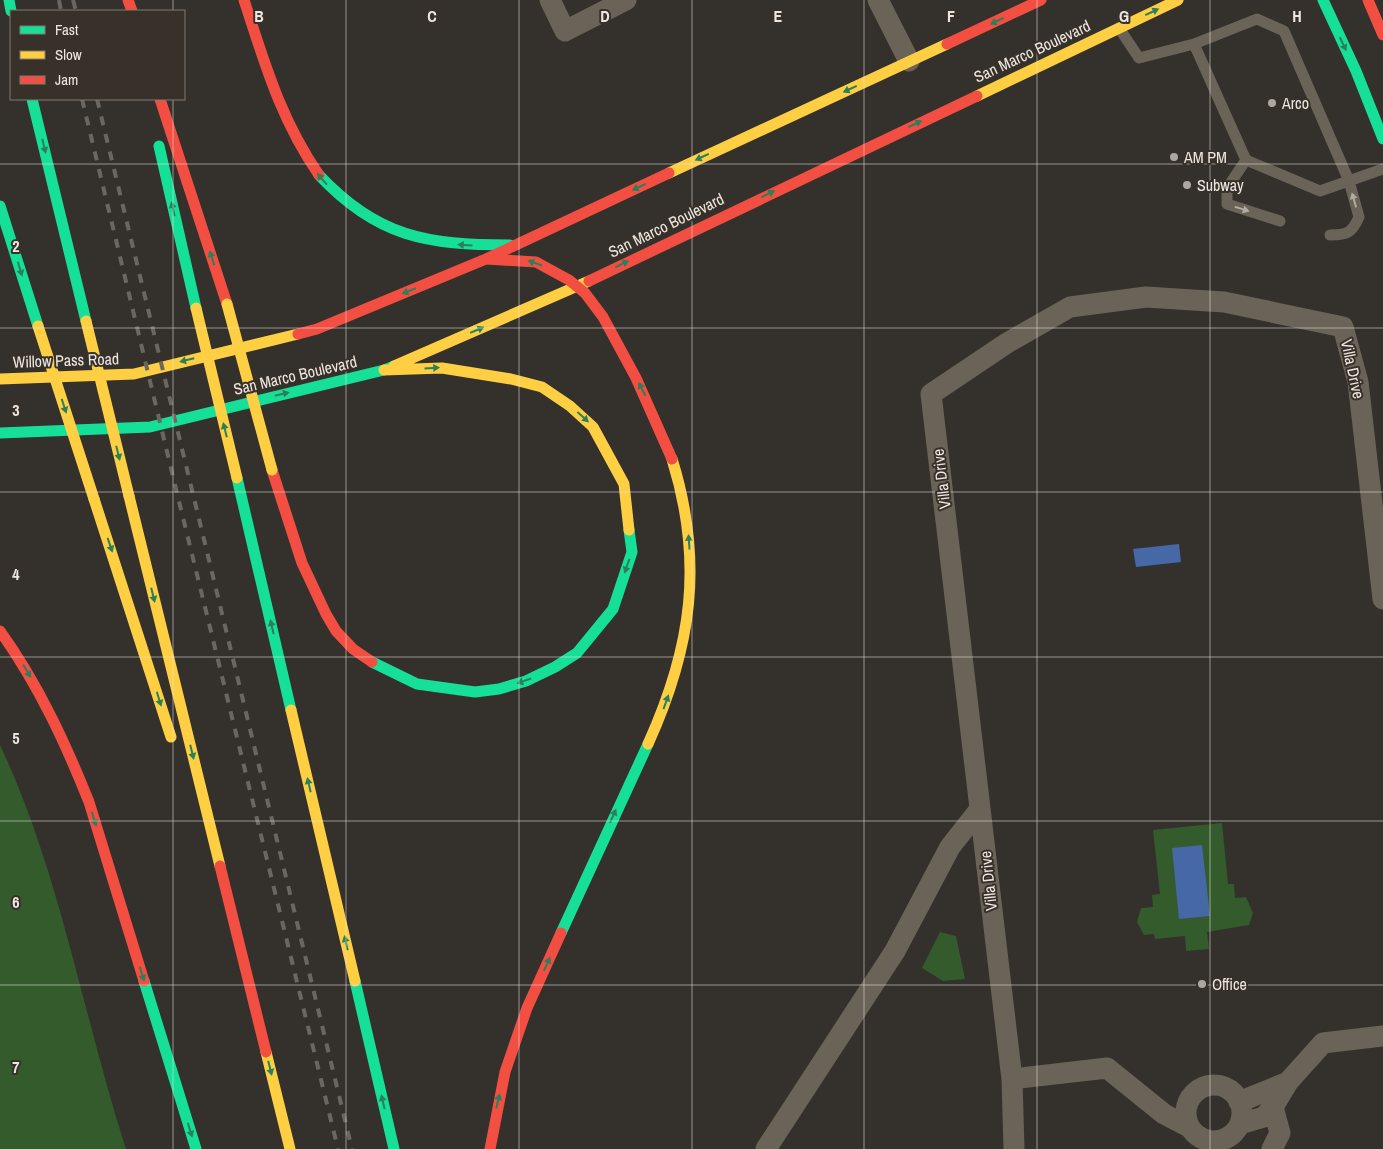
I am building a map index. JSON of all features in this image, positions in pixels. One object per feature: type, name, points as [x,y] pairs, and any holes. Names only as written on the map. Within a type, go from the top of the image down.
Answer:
[{"type":"main road","points":[[244,0],[282,110],[298,145],[320,176],[342,200],[370,220],[402,235],[437,243],[480,246],[514,245]]},
{"type":"main road","points":[[486,259],[1041,0]]},
{"type":"main road","name":"San Marco Boulevard","points":[[0,433],[150,427],[384,370],[578,286],[1178,0]]},
{"type":"main road","points":[[1323,0],[1356,71],[1383,139]]},
{"type":"main road","points":[[1368,0],[1383,35]]},
{"type":"main road","points":[[32,100],[290,1149]]},
{"type":"main road","points":[[160,100],[227,304],[272,470],[302,564],[336,631],[352,649],[380,668],[417,684],[475,692],[499,689],[526,681],[555,667],[577,653],[613,609],[632,552],[624,484],[594,427],[570,406],[542,387],[511,379],[442,368],[384,370]]},
{"type":"main road","points":[[157,137],[394,1149]]},
{"type":"main road","points":[[0,206],[174,749]]},
{"type":"main road","points":[[486,259],[533,261],[578,286],[602,315],[661,426],[677,471],[687,516],[691,568],[689,618],[679,663],[663,710],[527,1008],[504,1072],[490,1149]]},
{"type":"main road","name":"Willow Pass Road","points":[[0,379],[134,374],[317,328],[486,259]]},
{"type":"main road","points":[[0,631],[43,697],[68,750],[89,802],[196,1149]]},
{"type":"main road","points":[[195,814],[259,1020]]},
{"type":"street","points":[[550,0],[565,31],[626,0]]},
{"type":"street","points":[[878,0],[909,62]]},
{"type":"street","name":"Villa Drive","points":[[1014,1149],[1012,1079],[931,394],[1007,343],[1070,307],[1146,297],[1224,302],[1343,327],[1358,382],[1383,599]]},
{"type":"street","points":[[766,1149],[895,951],[950,847],[980,809]]},
{"type":"street","points":[[1234,1136],[1242,1116],[1239,1102],[1235,1095],[1222,1086],[1207,1086],[1199,1089],[1192,1095],[1186,1108],[1190,1126],[1197,1135],[1207,1144],[1234,1136],[1264,1117],[1288,1082],[1323,1043],[1383,1036]]},
{"type":"street","points":[[1012,1079],[1107,1068],[1164,1114],[1190,1126]]},
{"type":"street","points":[[1239,1102],[1288,1082]]},
{"type":"street","points":[[1272,1149],[1280,1133],[1273,1106]]},
{"type":"lane","points":[[1119,28],[1139,58],[1194,44],[1257,19],[1284,31],[1349,181],[1359,217],[1354,229],[1342,235],[1330,235]]},
{"type":"lane","points":[[1194,44],[1246,160],[1320,191],[1383,169]]},
{"type":"lane","points":[[1246,160],[1227,188],[1227,204],[1280,221]]},
{"type":"green space","points":[[0,745],[21,793],[55,894],[126,1149],[0,1149]]},
{"type":"green space","points":[[1222,823],[1228,884],[1234,884],[1235,898],[1246,897],[1253,913],[1249,925],[1207,932],[1209,949],[1186,951],[1185,936],[1155,939],[1154,934],[1144,935],[1137,922],[1141,908],[1153,907],[1152,895],[1160,894],[1153,830]]},
{"type":"green space","points":[[940,932],[956,936],[965,979],[943,981],[922,968]]},
{"type":"water","points":[[1179,544],[1181,562],[1136,567],[1133,549]]},
{"type":"water","points":[[1202,845],[1210,916],[1179,919],[1172,848]]},
{"type":"railway","points":[[59,0],[61,10]]},
{"type":"railway","points":[[73,0],[76,10]]},
{"type":"railway","points":[[82,100],[338,1149]]},
{"type":"railway","points":[[97,100],[352,1149]]},
{"type":"traffic: fast","points":[[9,0],[11,10]]},
{"type":"traffic: fast","points":[[1323,0],[1356,71],[1383,139]]},
{"type":"traffic: fast","points":[[32,100],[86,321]]},
{"type":"traffic: fast","points":[[159,146],[196,308]]},
{"type":"traffic: fast","points":[[319,175],[340,196],[362,212],[383,224],[405,233],[453,243],[510,245]]},
{"type":"traffic: fast","points":[[0,206],[38,326]]},
{"type":"traffic: fast","points":[[0,433],[150,427],[394,366]]},
{"type":"traffic: fast","points":[[237,478],[291,710]]},
{"type":"traffic: fast","points":[[372,662],[417,684],[475,692],[499,689],[526,681],[555,667],[577,653],[613,609],[632,552],[629,530]]},
{"type":"traffic: fast","points":[[561,933],[648,744]]},
{"type":"traffic: fast","points":[[144,981],[196,1149]]},
{"type":"traffic: fast","points":[[355,981],[394,1149]]},
{"type":"traffic: slow","points":[[977,96],[1178,0]]},
{"type":"traffic: slow","points":[[669,173],[947,44]]},
{"type":"traffic: slow","points":[[394,366],[589,281]]},
{"type":"traffic: slow","points":[[227,304],[272,470]]},
{"type":"traffic: slow","points":[[196,308],[237,478]]},
{"type":"traffic: slow","points":[[86,321],[129,496]]},
{"type":"traffic: slow","points":[[38,326],[94,499]]},
{"type":"traffic: slow","points":[[0,379],[134,374],[298,334]]},
{"type":"traffic: slow","points":[[384,370],[442,368],[511,379],[542,387],[570,406],[593,427],[624,484],[629,530]]},
{"type":"traffic: slow","points":[[648,744],[675,673],[689,604],[688,533],[682,497],[672,459]]},
{"type":"traffic: slow","points":[[129,496],[220,866]]},
{"type":"traffic: slow","points":[[94,499],[171,737]]},
{"type":"traffic: slow","points":[[291,710],[355,981]]},
{"type":"traffic: slow","points":[[266,1052],[290,1149]]},
{"type":"traffic: jam","points":[[128,0],[132,10]]},
{"type":"traffic: jam","points":[[244,0],[275,90],[294,133],[319,175]]},
{"type":"traffic: jam","points":[[947,44],[1041,0]]},
{"type":"traffic: jam","points":[[1368,0],[1383,35]]},
{"type":"traffic: jam","points":[[589,281],[977,96]]},
{"type":"traffic: jam","points":[[160,100],[227,304]]},
{"type":"traffic: jam","points":[[298,334],[317,329],[486,259],[669,173]]},
{"type":"traffic: jam","points":[[486,259],[536,262],[569,280],[585,293],[603,317],[636,378],[672,459]]},
{"type":"traffic: jam","points":[[272,470],[302,563],[326,614],[336,631],[353,649],[372,662]]},
{"type":"traffic: jam","points":[[0,631],[39,693],[80,780],[89,802],[144,981]]},
{"type":"traffic: jam","points":[[220,866],[266,1052]]},
{"type":"traffic: jam","points":[[490,1149],[505,1072],[527,1008],[561,933]]},
{"type":"place","name":"Arco","points":[[1272,103]]},
{"type":"place","name":"AM PM","points":[[1174,157]]},
{"type":"place","name":"Subway","points":[[1187,185]]},
{"type":"place","name":"Office","points":[[1202,984]]}]
